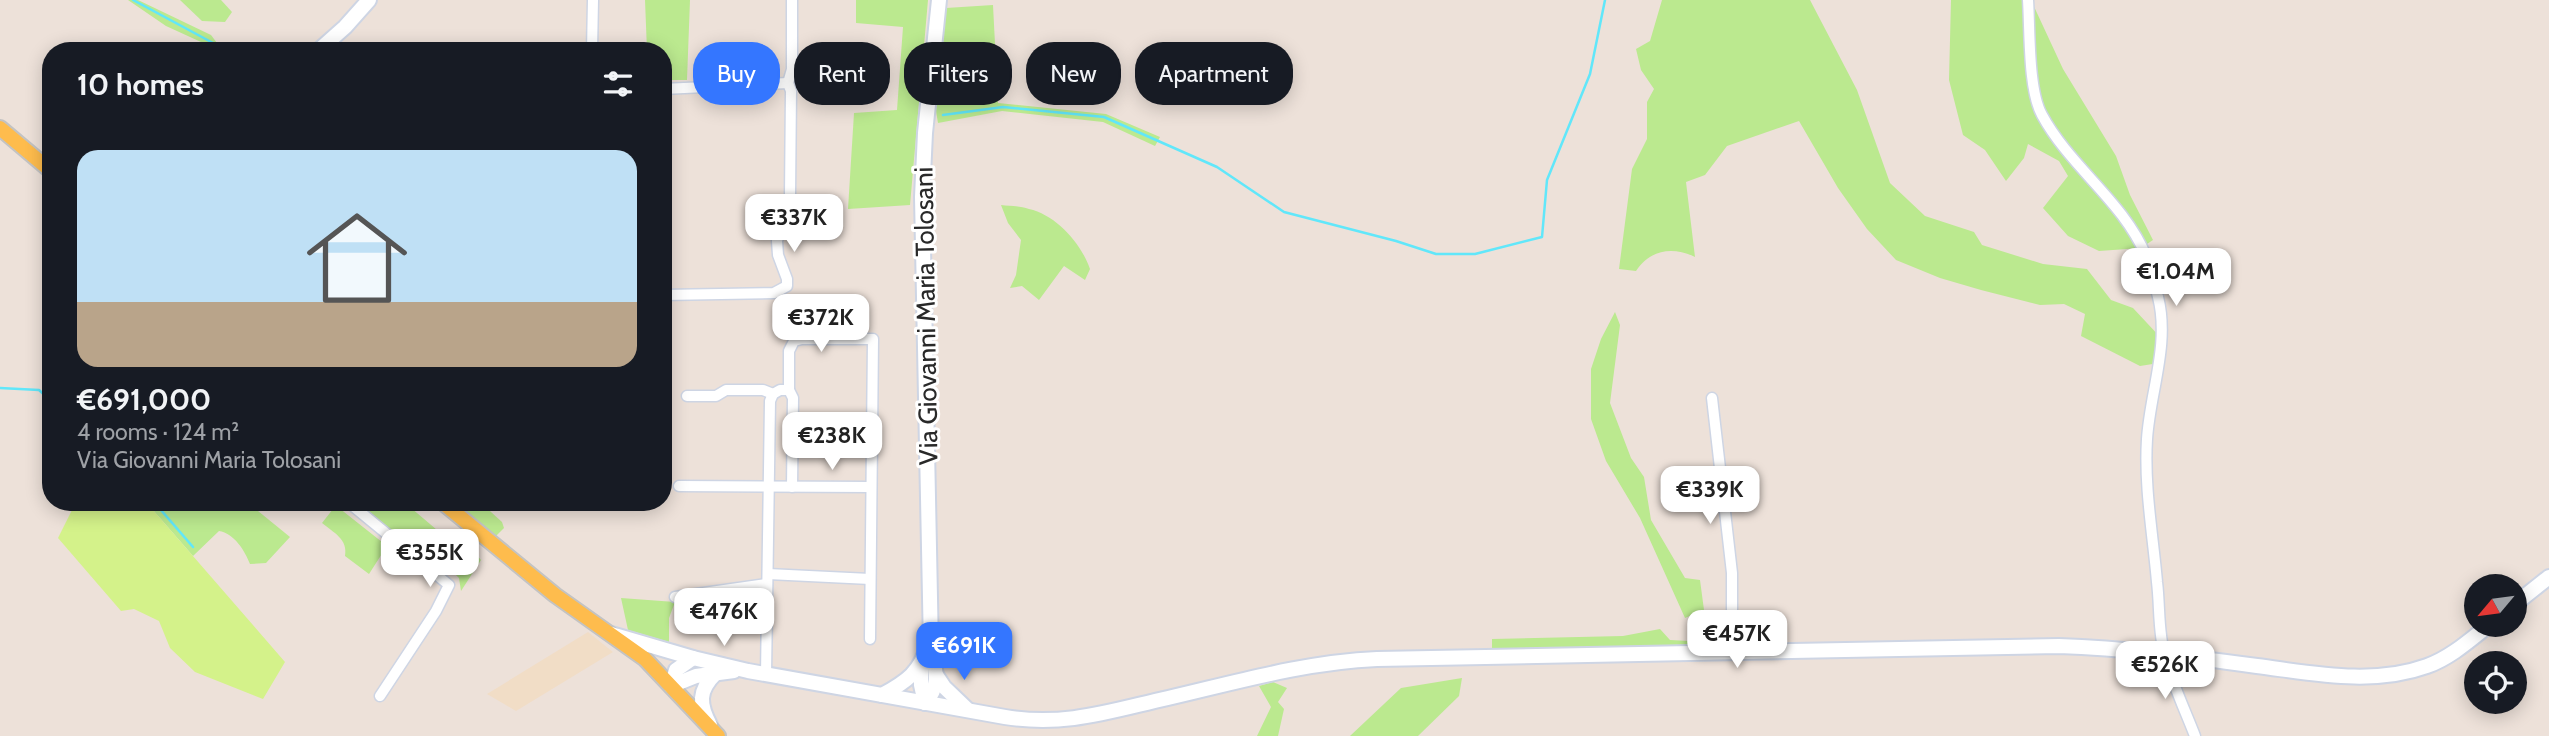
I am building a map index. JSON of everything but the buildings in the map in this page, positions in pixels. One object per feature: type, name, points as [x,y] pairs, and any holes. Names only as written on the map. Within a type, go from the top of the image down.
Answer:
[{"type":"main road","points":[[328,42],[369,0]]},
{"type":"main road","name":"Via Giovanni Maria Tolosani","points":[[925,703],[936,687],[936,673],[930,634],[922,197],[925,133],[939,0]]},
{"type":"main road","points":[[0,128],[42,160]]},
{"type":"main road","points":[[453,511],[555,595],[645,659],[715,733]]},
{"type":"main road","points":[[2527,594],[2549,577]]},
{"type":"main road","points":[[611,634],[693,658],[766,675],[1032,721],[1068,720],[1338,661],[2059,646],[2101,647],[2330,675],[2388,675],[2407,673],[2441,661],[2473,637]]},
{"type":"main road","name":"Via Giovanni Maria Tolosani","points":[[925,703],[921,665],[930,634]]},
{"type":"main road","points":[[671,686],[676,670],[693,658]]},
{"type":"main road","points":[[882,695],[911,677],[921,665]]},
{"type":"main road","points":[[671,686],[696,676],[747,671]]},
{"type":"main road","name":"Via Giovanni Maria Tolosani","points":[[936,673],[944,687],[968,710]]},
{"type":"main road","points":[[715,674],[705,685],[701,698],[702,710],[715,733]]},
{"type":"street","points":[[592,42],[593,0]]},
{"type":"street","points":[[672,295],[774,293],[786,286],[787,279],[778,255],[777,241],[790,195],[791,91],[788,83],[792,69],[792,0]]},
{"type":"street","points":[[2028,0],[2035,91],[2042,115],[2068,153],[2129,228],[2146,256],[2160,307],[2159,363],[2149,412],[2147,442],[2149,510],[2164,654],[2195,736]]},
{"type":"street","points":[[672,89],[788,83]]},
{"type":"street","points":[[792,487],[793,404],[789,390],[789,351],[794,341],[873,339],[870,639]]},
{"type":"street","points":[[687,396],[716,396],[726,390],[763,390],[773,394]]},
{"type":"street","points":[[766,675],[770,401],[773,394],[780,390],[789,390]]},
{"type":"street","points":[[1712,398],[1732,573],[1732,653]]},
{"type":"street","points":[[679,486],[871,487]]},
{"type":"street","points":[[359,511],[449,585],[436,611],[380,696]]},
{"type":"street","points":[[675,597],[768,579],[870,579]]},
{"type":"shaded area","points":[[588,632],[613,652],[516,711],[487,694]]},
{"type":"green space","points":[[128,0],[138,0],[211,35],[216,42],[201,42],[166,26]]},
{"type":"green space","points":[[180,0],[221,0],[232,12],[225,22],[202,21]]},
{"type":"green space","points":[[645,0],[690,0],[687,80],[672,80],[672,42],[647,42]]},
{"type":"green space","points":[[856,0],[928,0],[924,42],[904,42],[904,105],[919,105],[910,205],[848,209],[854,113],[897,110],[903,27],[856,23]]},
{"type":"green space","points":[[1662,0],[1810,0],[1857,90],[1890,183],[1925,216],[1974,232],[1982,245],[2043,264],[2087,269],[2111,300],[2133,308],[2161,338],[2159,363],[2140,366],[2081,336],[2085,314],[2064,304],[2040,305],[1981,290],[1940,278],[1896,260],[1867,229],[1838,188],[1799,121],[1727,146],[1705,175],[1686,182],[1695,257],[1678,252],[1662,252],[1648,258],[1636,271],[1619,269],[1632,169],[1647,139],[1647,102],[1654,89],[1641,70],[1636,49],[1650,41]]},
{"type":"green space","points":[[1951,0],[2031,0],[2063,69],[2116,156],[2130,195],[2153,240],[2141,248],[2099,251],[2068,236],[2043,208],[2068,176],[2059,161],[2028,144],[2024,158],[2006,181],[1985,150],[1963,135],[1949,80]]},
{"type":"green space","points":[[993,5],[995,42],[943,42],[946,8]]},
{"type":"green space","points":[[1012,104],[1106,114],[1160,137],[1155,146],[1103,122],[1002,111],[938,123],[937,105]]},
{"type":"green space","points":[[1001,205],[1039,212],[1058,224],[1074,240],[1086,259],[1090,269],[1085,280],[1064,266],[1039,300],[1022,286],[1010,288],[1016,275],[1021,240],[1008,223]]},
{"type":"green space","points":[[1615,312],[1620,325],[1610,403],[1631,458],[1644,477],[1651,520],[1685,578],[1700,580],[1704,610],[1685,618],[1640,518],[1606,461],[1591,419],[1591,369],[1601,339]]},
{"type":"green space","points":[[72,511],[154,511],[285,662],[263,699],[195,672],[170,648],[159,621],[134,609],[121,611],[58,538]]},
{"type":"green space","points":[[154,511],[258,511],[290,537],[266,563],[250,564],[234,539],[219,531],[193,556]]},
{"type":"green space","points":[[331,511],[343,511],[387,546],[369,574],[345,556],[342,541],[322,523]]},
{"type":"green space","points":[[366,511],[415,511],[450,541],[470,548],[481,560],[461,591],[459,578],[453,572],[441,572]]},
{"type":"green space","points":[[465,511],[490,511],[502,522],[504,528],[495,537]]},
{"type":"green space","points":[[621,598],[675,602],[669,618],[669,642],[628,630]]},
{"type":"green space","points":[[1660,629],[1670,640],[1709,642],[1709,649],[1492,652],[1492,639],[1623,636]]},
{"type":"green space","points":[[1462,678],[1459,696],[1418,736],[1350,736],[1401,688]]},
{"type":"green space","points":[[1273,682],[1287,688],[1278,702],[1284,709],[1278,736],[1257,736],[1271,707],[1259,686]]},
{"type":"waterway","points":[[133,0],[211,42]]},
{"type":"waterway","points":[[943,115],[1003,107],[1104,117],[1217,167],[1284,212],[1436,254],[1475,254],[1542,237],[1547,180],[1590,74],[1605,0]]},
{"type":"waterway","points":[[0,388],[39,390],[42,393]]},
{"type":"waterway","points":[[162,511],[193,547]]}]
